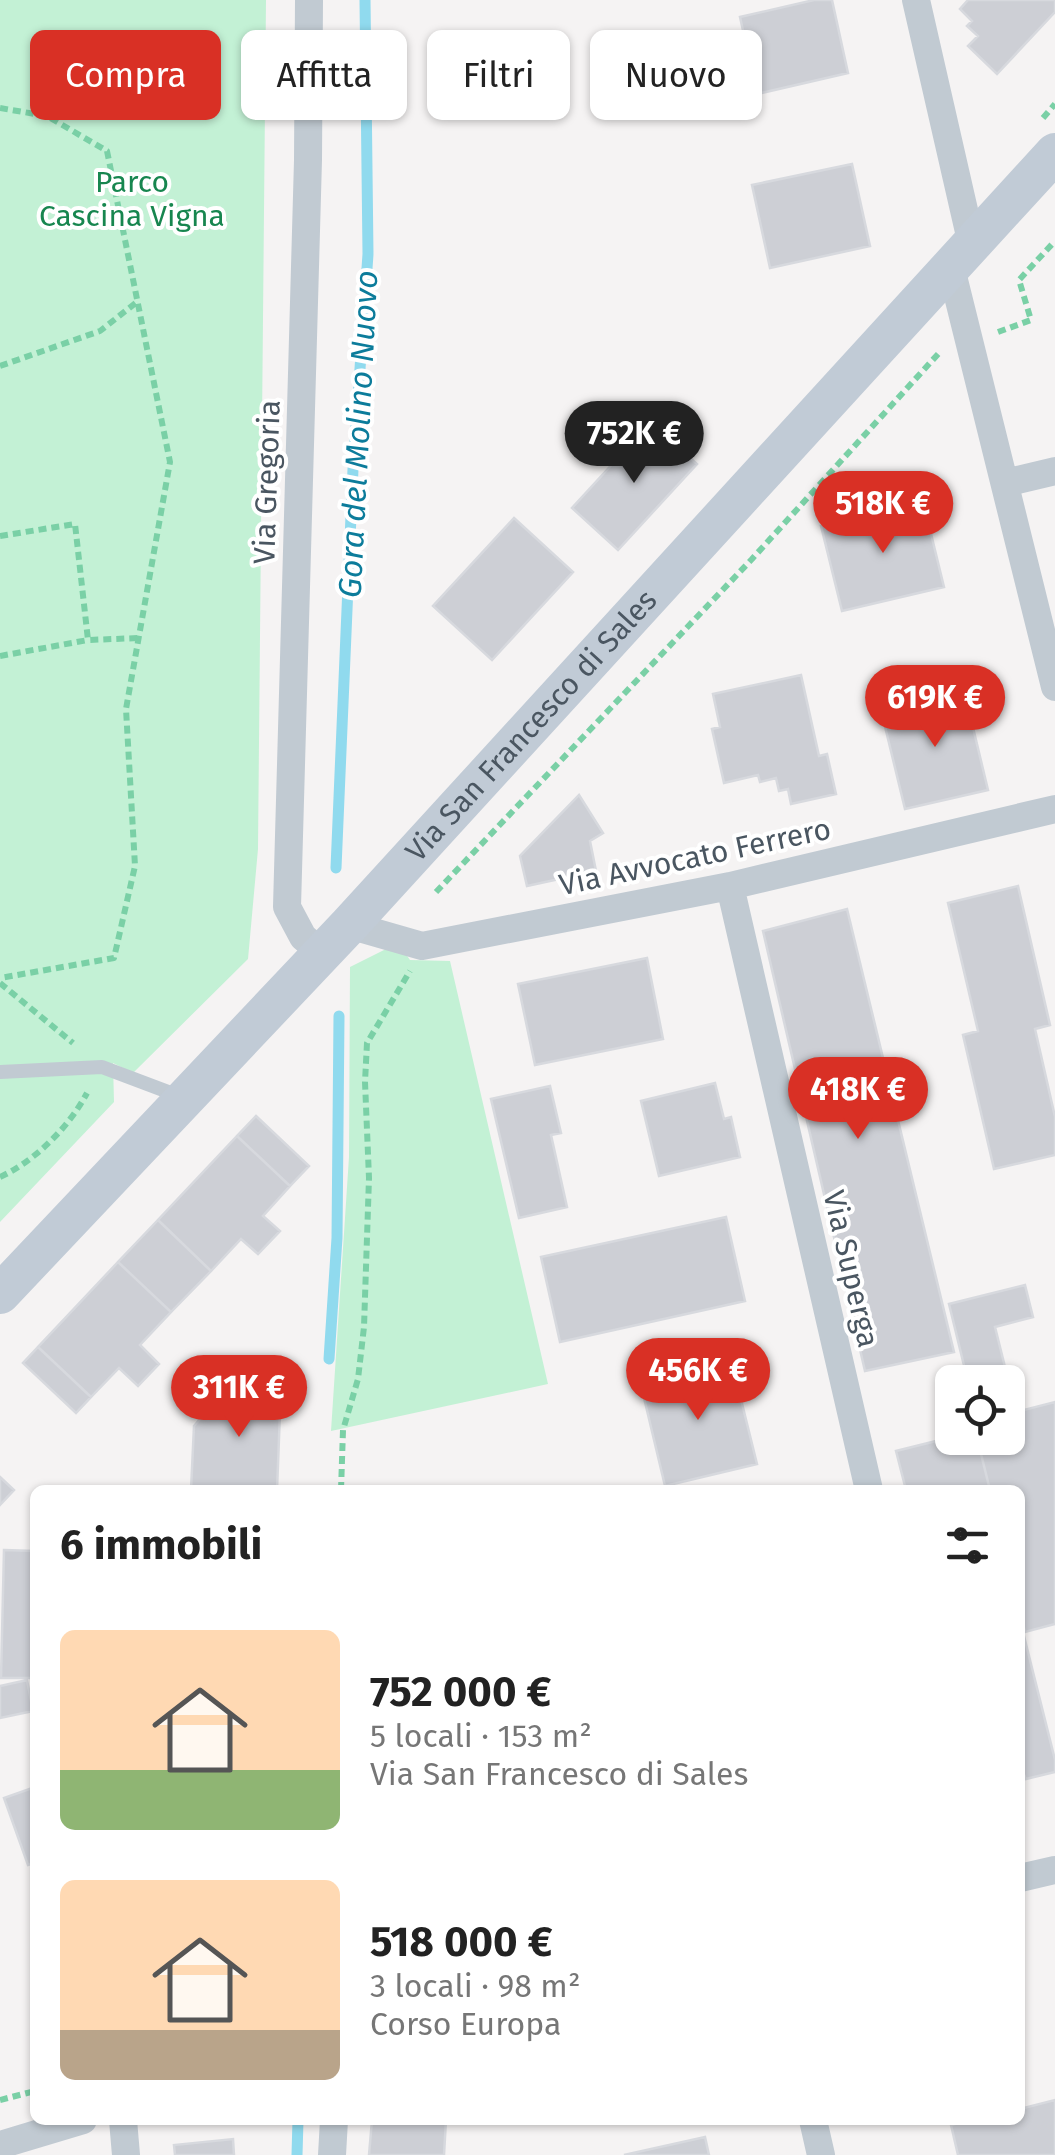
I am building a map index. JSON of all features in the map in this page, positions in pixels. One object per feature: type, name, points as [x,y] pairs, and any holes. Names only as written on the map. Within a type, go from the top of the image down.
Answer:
[{"type":"main road","name":"Via San Francesco di Sales","points":[[0,1294],[336,939],[1055,153]]},
{"type":"street","name":"Via Gregoria","points":[[309,0],[287,907],[303,937],[336,939]]},
{"type":"street","points":[[916,0],[1005,483],[1055,687]]},
{"type":"street","points":[[1005,483],[1055,472]]},
{"type":"street","name":"Via Avvocato Ferrero","points":[[336,939],[422,946],[730,886],[1055,809]]},
{"type":"street","name":"Via Superga","points":[[730,886],[868,1485]]},
{"type":"street","points":[[1025,1877],[1055,1870]]},
{"type":"street","points":[[0,2144],[66,2125]]},
{"type":"street","points":[[123,2125],[126,2155]]},
{"type":"street","points":[[332,2155],[334,2125]]},
{"type":"street","points":[[813,2125],[821,2155]]},
{"type":"lane","points":[[0,1072],[102,1067],[184,1098]]},
{"type":"path","points":[[0,108],[47,116],[107,151],[170,462],[126,709],[135,866],[114,958],[0,981]]},
{"type":"path","points":[[0,366],[100,331],[137,302]]},
{"type":"path","points":[[0,536],[75,524],[88,640]]},
{"type":"path","points":[[0,656],[88,640],[140,638]]},
{"type":"path","points":[[340,1485],[342,1430],[358,1379],[364,1326],[369,1178],[367,1043],[422,946]]},
{"type":"path","points":[[0,981],[102,1067],[79,1108],[24,1166],[0,1177]]},
{"type":"path","points":[[0,2100],[30,2092]]},
{"type":"green space","name":"Parco Cascina Vigna","points":[[0,0],[266,0],[266,30],[241,30],[241,120],[265,120],[258,849],[248,959],[133,1073],[113,1063],[114,1102],[0,1222]]},
{"type":"green space","points":[[398,943],[410,960],[450,961],[548,1384],[331,1431],[349,1157],[350,967]]},
{"type":"building","points":[[814,0],[832,0],[848,73],[762,93],[762,30],[743,30],[740,17]]},
{"type":"building","points":[[968,0],[1055,0],[1055,12],[997,74],[968,46],[978,36],[967,26],[972,21],[960,9]]},
{"type":"building","points":[[852,164],[870,246],[770,268],[752,185]]},
{"type":"building","points":[[651,422],[697,464],[618,550],[572,508]]},
{"type":"building","points":[[923,501],[944,587],[842,611],[821,526]]},
{"type":"building","points":[[514,518],[573,572],[492,660],[433,606]]},
{"type":"building","points":[[801,675],[819,756],[827,754],[836,794],[791,804],[788,789],[779,791],[776,778],[760,782],[758,775],[724,783],[712,729],[720,727],[713,694]]},
{"type":"building","points":[[964,690],[988,790],[905,809],[881,710]]},
{"type":"building","points":[[579,795],[603,833],[590,841],[596,871],[527,886],[520,856]]},
{"type":"building","points":[[1018,886],[1050,1025],[1035,1029],[1055,1117],[1055,1155],[994,1169],[963,1035],[978,1031],[948,903]]},
{"type":"building","points":[[847,909],[954,1352],[865,1371],[763,931]]},
{"type":"building","points":[[647,958],[663,1039],[535,1065],[518,984]]},
{"type":"building","points":[[715,1083],[724,1119],[731,1117],[740,1157],[659,1176],[641,1101]]},
{"type":"building","points":[[550,1086],[561,1133],[551,1135],[567,1207],[519,1218],[491,1099]]},
{"type":"building","points":[[256,1116],[309,1166],[290,1186],[237,1136]]},
{"type":"building","points":[[237,1136],[290,1186],[263,1216],[280,1231],[258,1254],[241,1239],[211,1271],[158,1220]]},
{"type":"building","points":[[726,1217],[745,1301],[560,1342],[541,1257]]},
{"type":"building","points":[[158,1220],[211,1271],[171,1312],[118,1262]]},
{"type":"building","points":[[118,1262],[171,1312],[140,1345],[159,1364],[138,1386],[119,1368],[91,1397],[38,1347]]},
{"type":"building","points":[[1025,1285],[1033,1317],[995,1327],[1004,1365],[964,1365],[949,1304]]},
{"type":"building","points":[[38,1347],[91,1397],[76,1413],[23,1363]]},
{"type":"building","points":[[731,1359],[757,1464],[665,1485],[640,1381]]},
{"type":"building","points":[[232,1382],[281,1386],[277,1485],[191,1485],[194,1426]]},
{"type":"building","points":[[1055,1402],[1055,1624],[1025,1632],[1025,1485],[989,1485],[981,1455],[1025,1455],[1025,1410]]},
{"type":"building","points":[[935,1441],[935,1455],[981,1455],[989,1485],[905,1485],[896,1451]]},
{"type":"building","points":[[0,1477],[14,1490],[0,1505]]},
{"type":"building","points":[[4,1550],[30,1551],[30,1678],[1,1678]]},
{"type":"building","points":[[1025,1640],[1055,1760],[1055,1772],[1026,1779]]},
{"type":"building","points":[[27,1680],[30,1712],[0,1718],[0,1686]]},
{"type":"building","points":[[30,1789],[30,1864],[28,1865],[4,1798]]},
{"type":"building","points":[[1055,2100],[1055,2155],[958,2155],[951,2125],[1025,2125],[1025,2108]]},
{"type":"building","points":[[372,2125],[446,2125],[444,2155],[369,2155]]},
{"type":"building","points":[[705,2137],[709,2155],[624,2155]]},
{"type":"building","points":[[233,2139],[234,2155],[175,2155],[174,2145]]},
{"type":"waterway","name":"Gora del Molino Nuovo","points":[[336,868],[353,469],[368,254],[365,0]]},
{"type":"waterway","name":"Gora del Molino Nuovo","points":[[329,1359],[337,1238],[339,1016]]},
{"type":"waterway","name":"Gora del Molino Nuovo","points":[[297,2155],[298,2125]]}]
